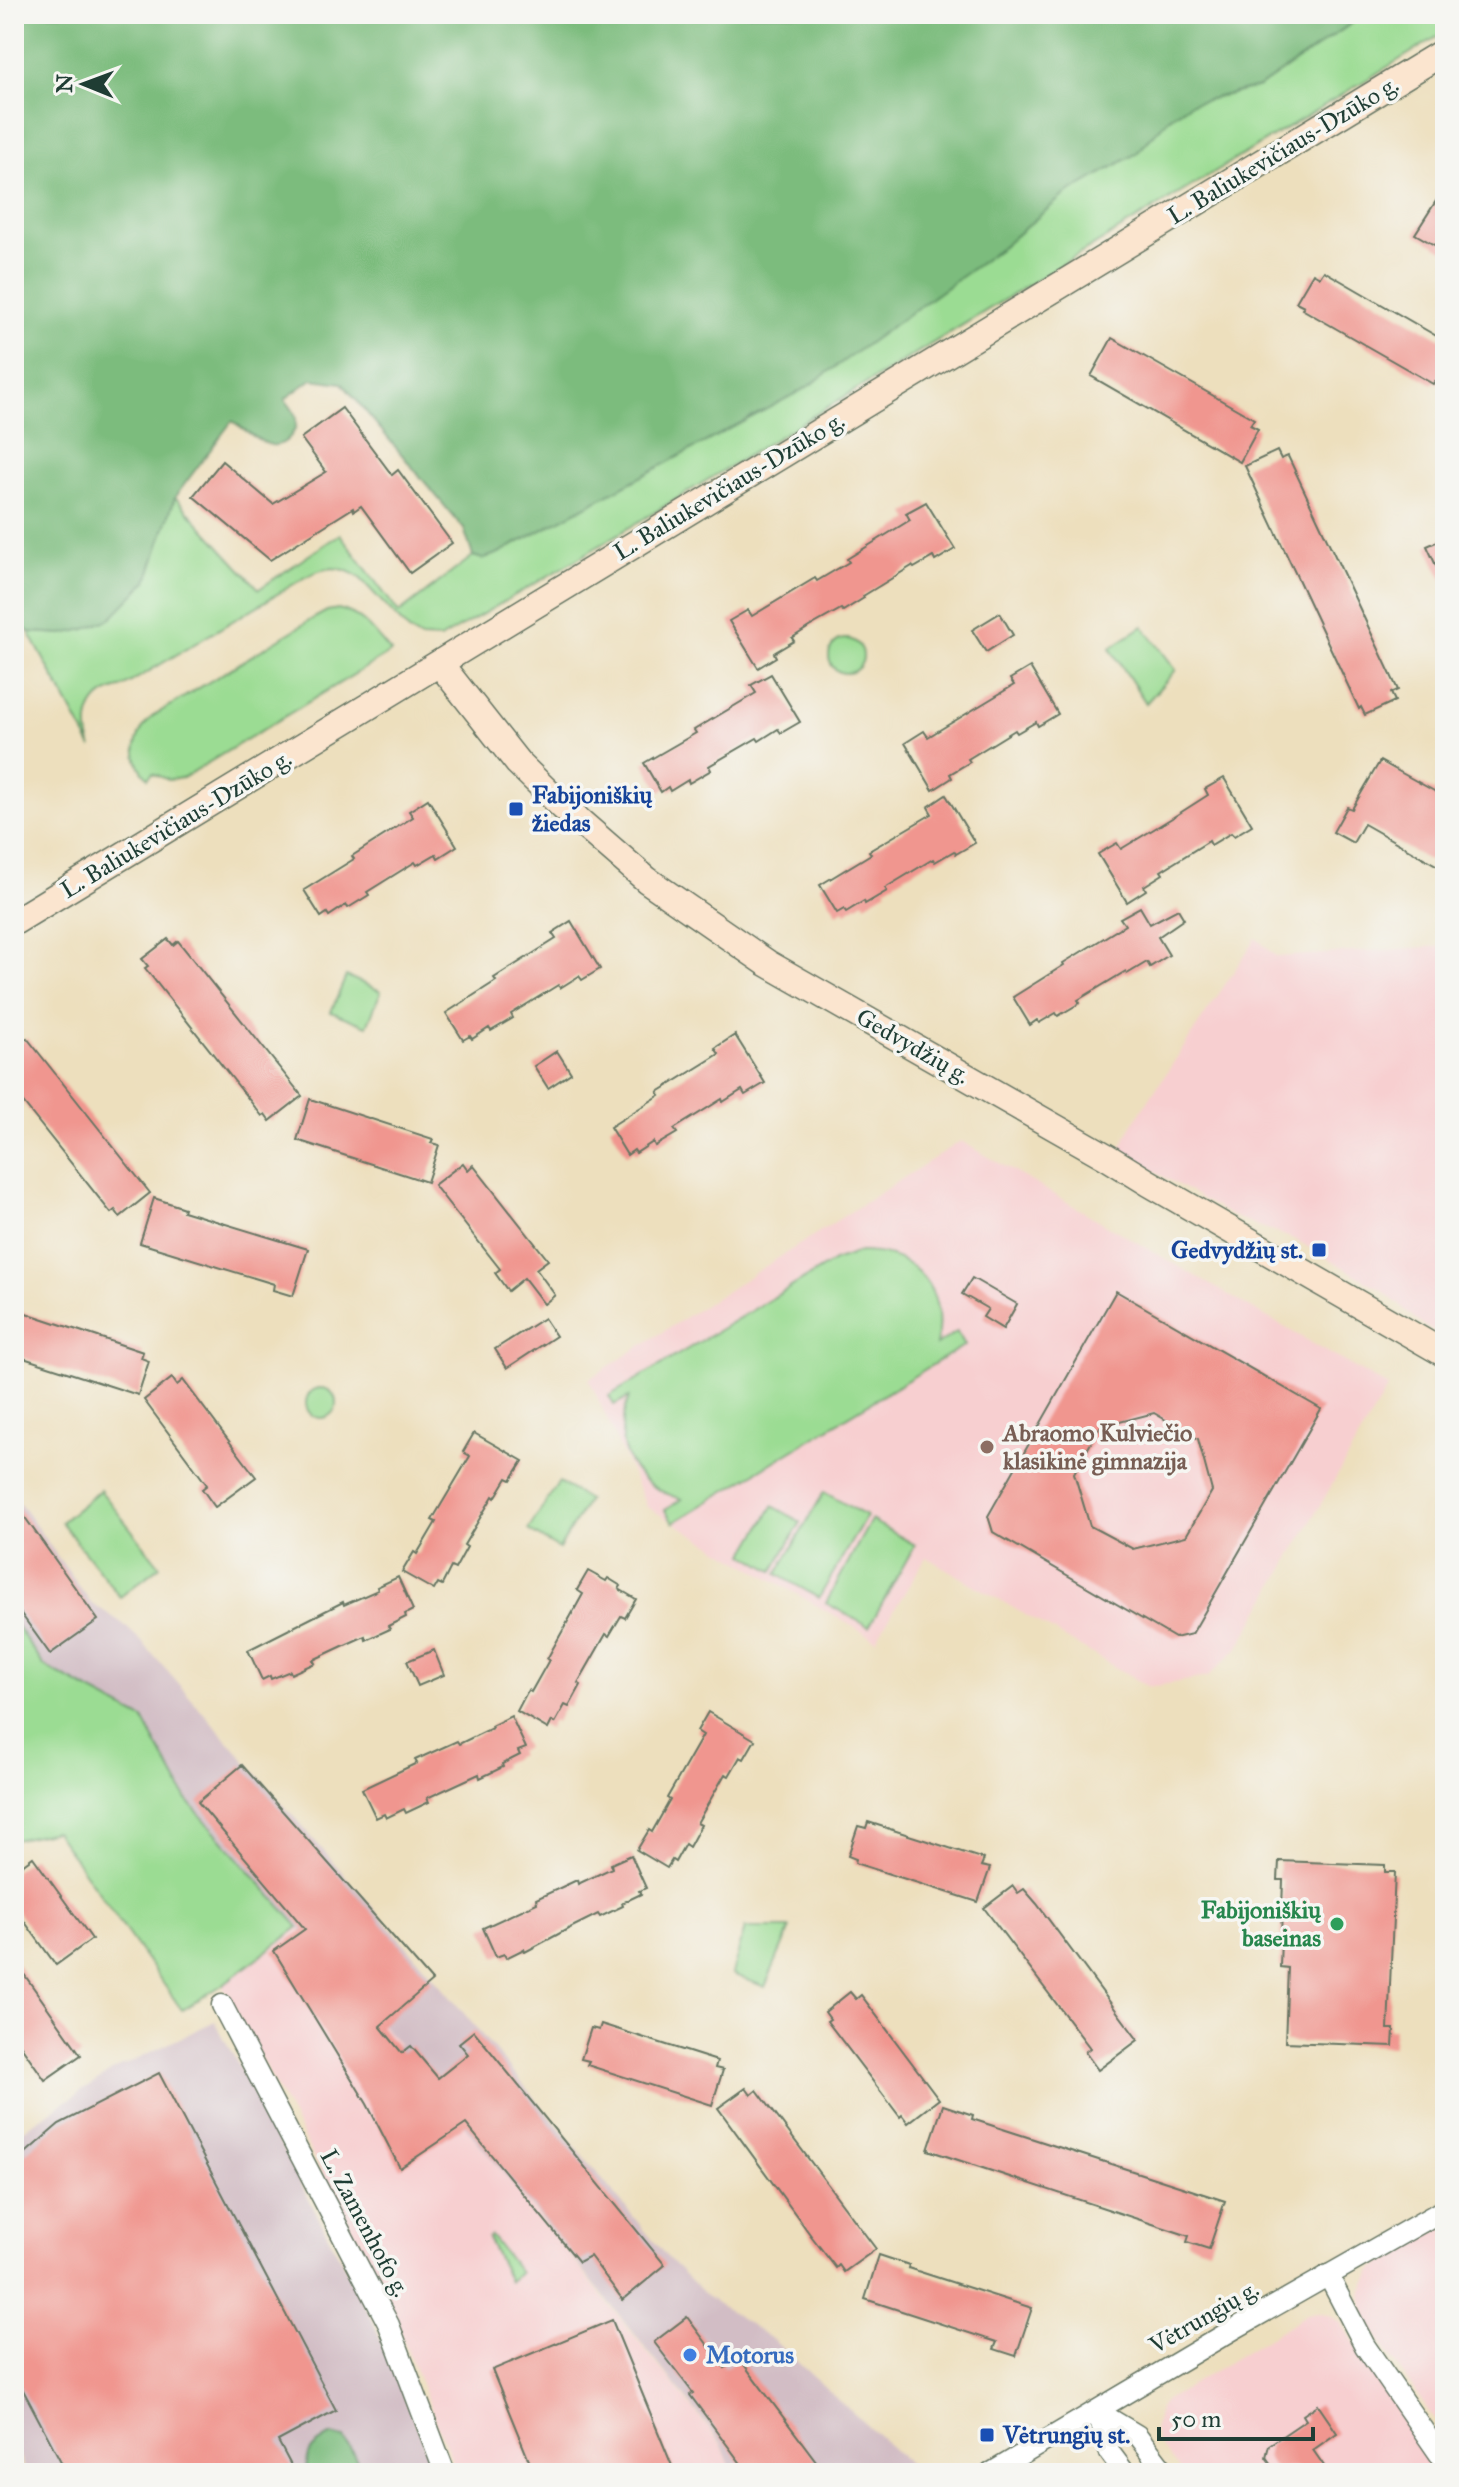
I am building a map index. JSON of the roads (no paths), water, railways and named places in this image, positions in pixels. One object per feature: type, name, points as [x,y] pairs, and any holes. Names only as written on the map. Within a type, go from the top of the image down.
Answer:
[{"type":"main road","name":"L. Baliukevičiaus-Dzūko g.","points":[[14,922],[1445,51]]},
{"type":"main road","name":"Gedvydžių g.","points":[[440,664],[491,732],[540,785],[647,880],[694,914],[767,963],[1445,1354]]},
{"type":"street","name":"L. Zamenhofo g.","points":[[222,2005],[389,2325],[445,2473]]},
{"type":"street","name":"Vėtrungių g.","points":[[991,2473],[1445,2209]]},
{"type":"street","points":[[1328,2275],[1365,2346],[1445,2462]]},
{"type":"street","points":[[1097,2411],[1110,2453],[1125,2473]]},
{"type":"street","points":[[1097,2411],[1137,2435],[1166,2473]]},
{"type":"place","name":"Fabijoniškių žiedas","points":[[516,809]]},
{"type":"place","name":"Gedvydžių st.","points":[[1319,1250]]},
{"type":"place","name":"Abraomo Kulviečio klasikinė gimnazija","points":[[987,1447]]},
{"type":"place","name":"Fabijoniškių baseinas","points":[[1337,1924]]},
{"type":"place","name":"Motorus","points":[[690,2355]]},
{"type":"place","name":"Vėtrungių st.","points":[[987,2435]]}]
